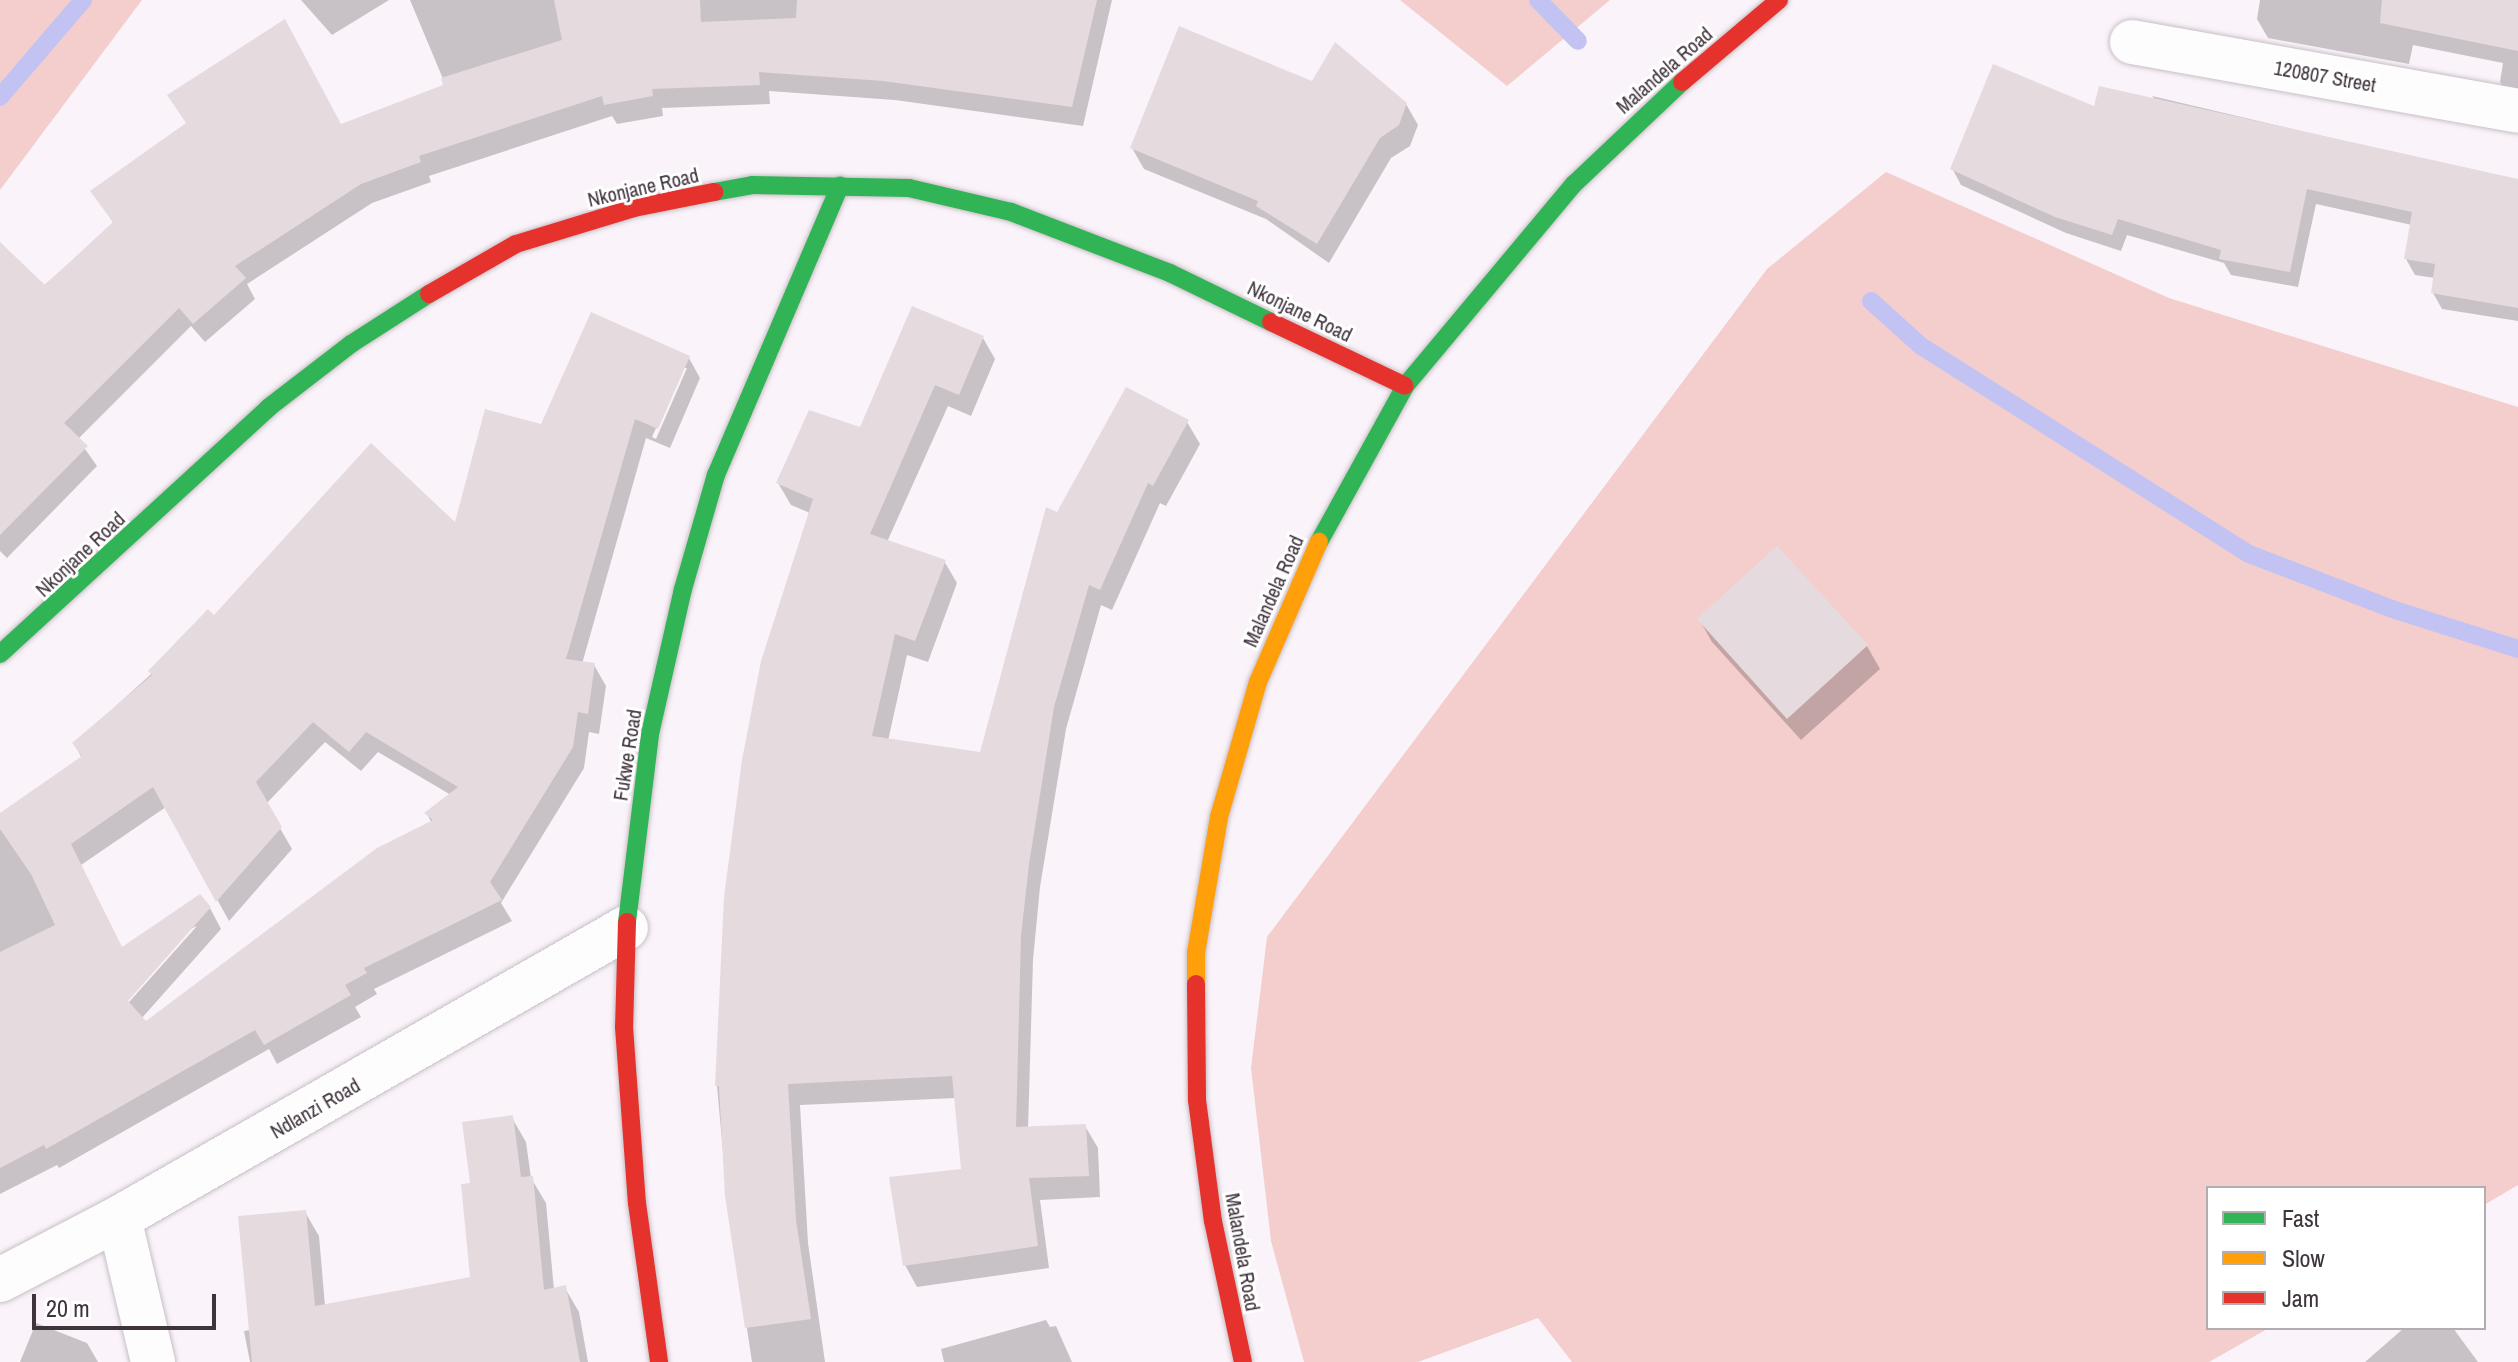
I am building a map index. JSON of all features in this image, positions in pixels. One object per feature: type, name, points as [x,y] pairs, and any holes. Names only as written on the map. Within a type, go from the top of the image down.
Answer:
[{"type":"street","name":"Malandela Road","points":[[1243,1362],[1213,1221],[1197,1100],[1196,953],[1219,817],[1258,682],[1309,559],[1405,386],[1574,184],[1654,105],[1779,0]]},
{"type":"street","name":"120807 Street","points":[[2132,42],[2518,111]]},
{"type":"street","name":"Nkonjane Road","points":[[0,654],[268,408],[351,344],[516,244],[634,208],[752,185],[909,188],[1011,212],[1170,273],[1405,386]]},
{"type":"street","name":"Fukwe Road","points":[[659,1362],[636,1188],[624,1027],[626,928],[650,734],[683,589],[716,475],[840,185]]},
{"type":"street","name":"Ndlanzi Road","points":[[0,1280],[119,1218],[626,928]]},
{"type":"street","points":[[119,1218],[153,1362]]},
{"type":"shaded area","points":[[0,0],[142,0],[0,190]]},
{"type":"shaded area","points":[[1400,0],[1610,0],[1507,86]]},
{"type":"shaded area","points":[[1886,172],[2169,298],[2518,407],[2518,1185],[2486,1204],[2486,1186],[2206,1186],[2206,1330],[2265,1330],[2209,1362],[1572,1362],[1538,1318],[1418,1362],[1304,1362],[1271,1241],[1251,1068],[1267,937],[1767,269]]},
{"type":"building","points":[[554,0],[700,0],[701,22],[796,18],[797,0],[1097,0],[1072,107],[883,81],[759,72],[760,85],[652,89],[653,96],[604,105],[602,96],[419,156],[421,162],[361,184],[235,266],[246,278],[193,324],[179,308],[64,423],[88,446],[0,535],[0,242],[45,285],[113,222],[90,191],[186,123],[167,95],[285,19],[341,124],[443,85],[441,78],[562,40]]},
{"type":"building","points":[[2382,0],[2518,0],[2518,51],[2380,23]]},
{"type":"building","points":[[1179,26],[1312,81],[1335,42],[1407,103],[1399,125],[1380,138],[1317,244],[1256,206],[1258,201],[1130,148]]},
{"type":"building","points":[[1993,64],[2094,106],[2099,86],[2518,179],[2518,308],[2431,293],[2435,264],[2404,259],[2412,212],[2307,189],[2290,272],[2219,259],[2221,250],[2118,219],[2112,235],[2055,217],[1950,169]]},
{"type":"building","points":[[912,306],[984,336],[959,395],[935,385],[870,534],[946,560],[915,641],[895,634],[872,736],[980,752],[1046,507],[1057,512],[1126,387],[1189,420],[1153,486],[1148,483],[1100,590],[1089,585],[1054,707],[1029,864],[1021,936],[1016,1127],[1086,1124],[1089,1176],[1029,1178],[1038,1246],[903,1266],[889,1177],[961,1169],[952,1076],[788,1084],[796,1220],[811,1319],[745,1328],[725,1196],[719,1086],[715,1086],[724,897],[742,760],[761,661],[813,499],[776,483],[809,410],[860,427]]},
{"type":"building","points":[[591,312],[690,356],[658,429],[635,419],[566,659],[595,663],[588,714],[578,712],[573,747],[490,882],[502,900],[364,968],[367,973],[345,985],[351,995],[264,1045],[255,1030],[46,1149],[44,1145],[0,1168],[0,952],[55,925],[31,874],[0,829],[0,813],[82,756],[72,743],[152,675],[148,671],[208,609],[214,615],[371,443],[455,522],[485,409],[541,424]],"holes":[[[313,722],[349,752],[366,732],[458,787],[424,813],[433,820],[377,848],[146,1021],[128,1001],[211,907],[200,894],[122,947],[71,844],[153,787],[216,902],[282,827],[256,782]]]},
{"type":"building","points":[[1777,546],[1868,645],[1787,719],[1697,619]]},
{"type":"building","points":[[513,1115],[521,1177],[533,1176],[544,1290],[566,1285],[580,1362],[252,1362],[238,1216],[306,1210],[315,1306],[470,1277],[461,1184],[470,1183],[462,1122]]},
{"type":"waterway","points":[[0,97],[83,0]]},
{"type":"waterway","points":[[1538,0],[1578,41]]},
{"type":"waterway","points":[[1871,301],[1921,346],[2249,554],[2392,609],[2518,649]]},
{"type":"traffic: fast","points":[[1319,542],[1405,386],[1574,184],[1682,82]]},
{"type":"traffic: fast","points":[[714,192],[752,185],[909,188],[1011,212],[1170,273],[1271,322]]},
{"type":"traffic: fast","points":[[627,922],[650,734],[683,589],[716,475],[840,185]]},
{"type":"traffic: fast","points":[[0,654],[268,408],[351,344],[429,294]]},
{"type":"traffic: slow","points":[[1196,984],[1196,953],[1219,817],[1258,682],[1319,542]]},
{"type":"traffic: jam","points":[[1682,82],[1779,0]]},
{"type":"traffic: jam","points":[[429,294],[516,244],[634,208],[714,192]]},
{"type":"traffic: jam","points":[[1271,322],[1405,386]]},
{"type":"traffic: jam","points":[[627,922],[624,1027],[637,1203],[659,1362]]},
{"type":"traffic: jam","points":[[1196,984],[1197,1100],[1213,1221],[1243,1362]]}]
